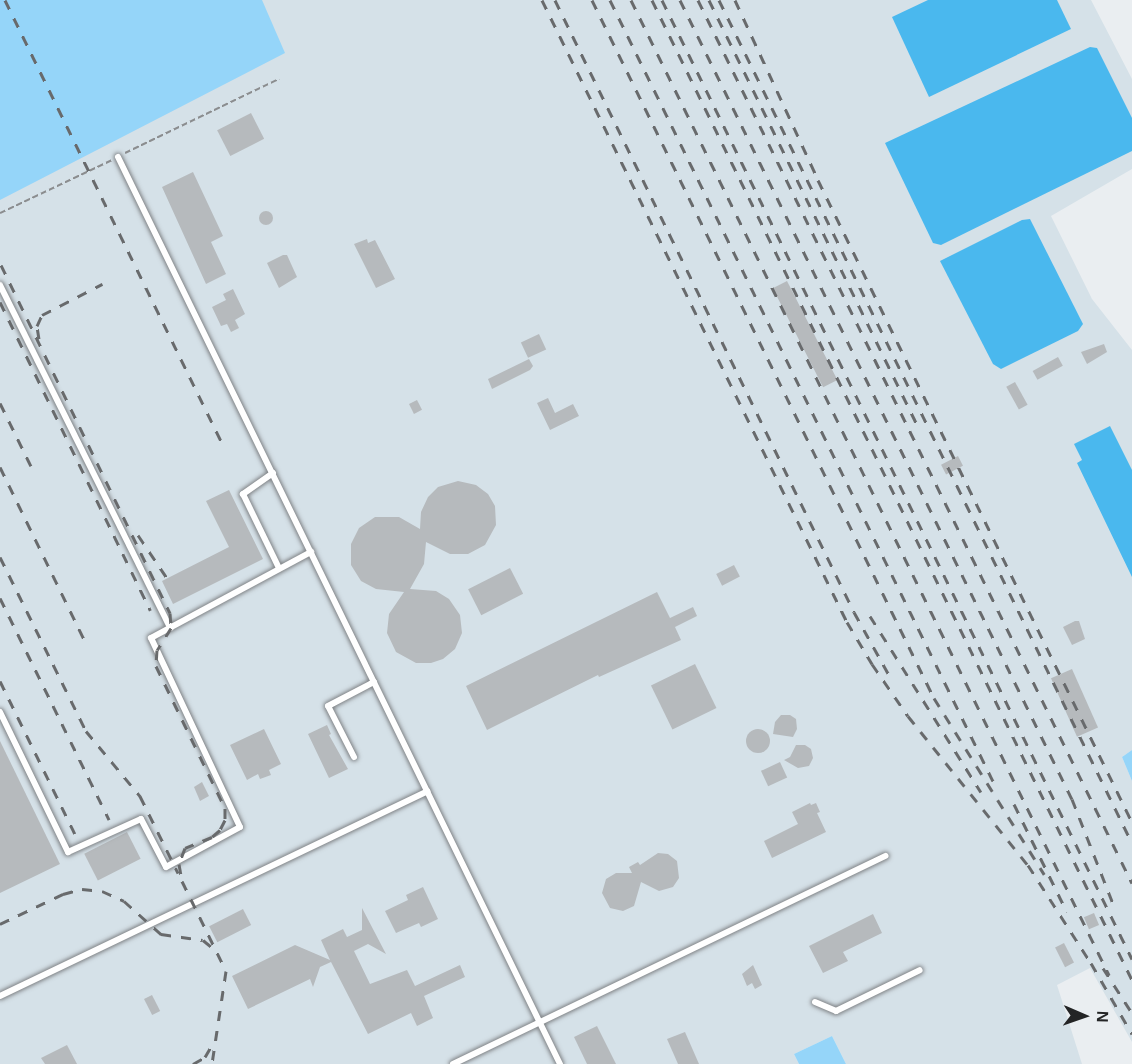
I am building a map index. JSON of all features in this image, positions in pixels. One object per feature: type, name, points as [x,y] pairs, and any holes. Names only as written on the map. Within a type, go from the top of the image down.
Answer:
[{"type":"lane","points":[[118,157],[560,1064]]},
{"type":"lane","points":[[0,285],[171,627]]},
{"type":"lane","points":[[273,473],[243,494],[279,568]]},
{"type":"lane","points":[[0,711],[68,852],[141,819],[166,867],[240,827],[151,638],[311,552]]},
{"type":"lane","points":[[354,756],[328,706],[374,682]]},
{"type":"lane","points":[[0,996],[427,790]]},
{"type":"lane","points":[[453,1064],[886,856]]},
{"type":"lane","points":[[815,1002],[836,1011],[920,970]]},
{"type":"path","points":[[0,213],[279,79]]},
{"type":"shaded area","points":[[0,0],[1091,0],[1132,79],[1132,169],[1051,216],[1092,299],[1132,350],[1132,750],[1122,757],[1132,781],[1132,1042],[1090,968],[1057,985],[1082,1064],[846,1064],[832,1036],[794,1054],[799,1064],[0,1064]]},
{"type":"shaded area","points":[[0,0],[262,0],[285,53],[0,200]]},
{"type":"shaded area","points":[[928,0],[1057,0],[1071,29],[929,97],[892,17]]},
{"type":"shaded area","points":[[1090,47],[1097,48],[1132,118],[1132,151],[941,245],[933,243],[885,143]]},
{"type":"shaded area","points":[[1030,219],[1083,324],[1078,331],[1001,369],[993,364],[940,261],[1022,220]]},
{"type":"shaded area","points":[[1110,426],[1132,470],[1132,577],[1077,463],[1082,460],[1074,444]]},
{"type":"shaded area","points":[[1132,750],[1132,781],[1122,757]]},
{"type":"shaded area","points":[[832,1036],[846,1064],[799,1064],[794,1054]]},
{"type":"building","points":[[251,113],[264,139],[230,156],[217,130]]},
{"type":"building","points":[[193,172],[223,236],[211,242],[226,274],[206,284],[162,187]]},
{"type":"building","points":[[263,211],[269,211],[273,218],[269,225],[263,225],[259,221],[259,215]]},
{"type":"building","points":[[367,239],[368,243],[375,240],[395,279],[376,288],[354,244]]},
{"type":"building","points":[[287,255],[297,277],[279,288],[267,263]]},
{"type":"building","points":[[787,281],[837,380],[823,387],[773,288]]},
{"type":"building","points":[[233,289],[245,314],[235,320],[239,328],[231,332],[227,324],[221,326],[212,307],[226,300],[223,294]]},
{"type":"building","points":[[539,334],[546,349],[528,358],[521,342]]},
{"type":"building","points":[[1104,344],[1107,352],[1087,364],[1081,352]]},
{"type":"building","points":[[1058,357],[1063,366],[1037,380],[1033,371]]},
{"type":"building","points":[[529,359],[533,366],[530,370],[492,389],[488,379]]},
{"type":"building","points":[[1015,382],[1028,405],[1019,410],[1006,387]]},
{"type":"building","points":[[548,398],[555,413],[573,404],[579,416],[550,430],[537,403]]},
{"type":"building","points":[[417,400],[422,410],[414,414],[409,404]]},
{"type":"building","points":[[958,456],[963,466],[946,474],[941,465]]},
{"type":"building","points":[[458,481],[476,485],[488,494],[495,506],[496,525],[485,545],[468,554],[450,554],[426,542],[424,564],[410,589],[436,591],[449,599],[460,615],[462,633],[455,649],[443,659],[431,663],[416,663],[396,652],[387,633],[389,614],[404,592],[376,589],[361,581],[351,565],[351,544],[359,528],[375,517],[399,517],[420,529],[421,512],[428,497],[438,487]]},
{"type":"building","points":[[229,490],[263,559],[173,604],[162,581],[229,547],[206,501]]},
{"type":"building","points":[[734,565],[740,577],[722,586],[716,574]]},
{"type":"building","points":[[510,568],[523,594],[481,615],[468,589]]},
{"type":"building","points":[[657,592],[670,618],[693,607],[697,616],[675,627],[681,640],[599,677],[598,675],[487,730],[466,686]]},
{"type":"building","points":[[1079,621],[1085,639],[1072,645],[1063,627]]},
{"type":"building","points":[[695,664],[716,708],[672,730],[651,685]]},
{"type":"building","points":[[1072,669],[1098,727],[1077,737],[1051,678]]},
{"type":"building","points":[[781,715],[790,715],[796,719],[797,729],[793,737],[773,734],[775,722]]},
{"type":"building","points":[[327,725],[331,734],[329,735],[348,769],[329,778],[308,734]]},
{"type":"building","points":[[264,729],[281,764],[269,770],[271,775],[260,779],[258,774],[247,780],[230,745]]},
{"type":"building","points":[[758,729],[763,730],[769,736],[769,746],[763,752],[758,753],[753,752],[747,746],[746,741],[747,736],[753,730]]},
{"type":"building","points":[[0,741],[60,864],[0,893]]},
{"type":"building","points":[[796,745],[805,745],[811,749],[813,758],[809,766],[798,768],[784,760],[790,757]]},
{"type":"building","points":[[780,762],[787,777],[768,786],[761,771]]},
{"type":"building","points":[[202,782],[209,796],[200,801],[194,787]]},
{"type":"building","points":[[810,803],[811,805],[816,803],[820,812],[817,813],[826,832],[772,858],[764,841],[798,824],[792,812]]},
{"type":"building","points":[[127,832],[141,859],[98,881],[84,854]]},
{"type":"building","points":[[658,853],[668,854],[677,861],[679,878],[673,887],[659,891],[641,882],[634,906],[623,911],[610,908],[602,893],[606,879],[616,873],[632,873],[629,867],[638,862],[640,865]]},
{"type":"building","points":[[423,887],[438,919],[421,927],[419,923],[396,933],[385,911],[408,900],[406,895]]},
{"type":"building","points":[[362,908],[386,954],[368,944],[354,951],[370,984],[407,970],[415,986],[460,965],[465,977],[424,996],[433,1018],[417,1026],[411,1013],[368,1034],[331,962],[320,967],[313,987],[310,979],[248,1009],[232,976],[295,945],[330,960],[321,940],[343,929],[347,937],[362,930]]},
{"type":"building","points":[[243,909],[251,925],[217,942],[209,926]]},
{"type":"building","points":[[1094,913],[1099,925],[1089,929],[1084,917]]},
{"type":"building","points":[[873,914],[882,933],[843,952],[848,961],[823,973],[809,946]]},
{"type":"building","points":[[1064,943],[1074,963],[1065,967],[1055,948]]},
{"type":"building","points":[[753,965],[762,985],[755,989],[752,983],[747,986],[742,974]]},
{"type":"building","points":[[152,995],[160,1011],[152,1015],[144,999]]},
{"type":"building","points":[[597,1026],[616,1064],[587,1064],[574,1037]]},
{"type":"building","points":[[685,1032],[699,1064],[678,1064],[667,1039]]},
{"type":"building","points":[[67,1045],[77,1064],[45,1064],[41,1058]]},
{"type":"railway","points":[[5,0],[224,448]]},
{"type":"railway","points":[[542,0],[847,622],[872,664],[908,716],[1028,865],[1091,963],[1132,1034]]},
{"type":"railway","points":[[555,0],[854,612],[889,675]]},
{"type":"railway","points":[[592,0],[934,698],[1044,874]]},
{"type":"railway","points":[[610,0],[993,781]]},
{"type":"railway","points":[[631,0],[1109,975]]},
{"type":"railway","points":[[652,0],[1132,980]]},
{"type":"railway","points":[[662,0],[1132,959]]},
{"type":"railway","points":[[680,0],[1072,799],[1114,906]]},
{"type":"railway","points":[[698,0],[1132,883]]},
{"type":"railway","points":[[709,0],[919,429]]},
{"type":"railway","points":[[719,0],[1132,843]]},
{"type":"railway","points":[[735,0],[818,180],[1132,822]]},
{"type":"railway","points":[[1,265],[170,613],[171,628],[157,650],[156,666],[225,808],[225,820],[220,830],[212,837],[185,848],[179,864],[182,881],[226,971],[212,1064]]},
{"type":"railway","points":[[39,339],[37,326],[42,315],[102,284]]},
{"type":"railway","points":[[0,302],[150,610]]},
{"type":"railway","points":[[0,403],[31,466]]},
{"type":"railway","points":[[0,467],[85,641]]},
{"type":"railway","points":[[138,535],[167,578]]},
{"type":"railway","points":[[0,557],[86,731],[140,796],[178,873]]},
{"type":"railway","points":[[0,598],[109,820]]},
{"type":"railway","points":[[870,616],[981,792]]},
{"type":"railway","points":[[0,681],[75,834]]},
{"type":"railway","points":[[1014,804],[1067,912]]},
{"type":"railway","points":[[0,924],[63,894],[82,889],[102,891],[124,901],[161,934],[203,940],[214,949]]},
{"type":"railway","points":[[1103,968],[1132,1013]]},
{"type":"railway","points":[[193,1064],[205,1057],[213,1043]]}]
